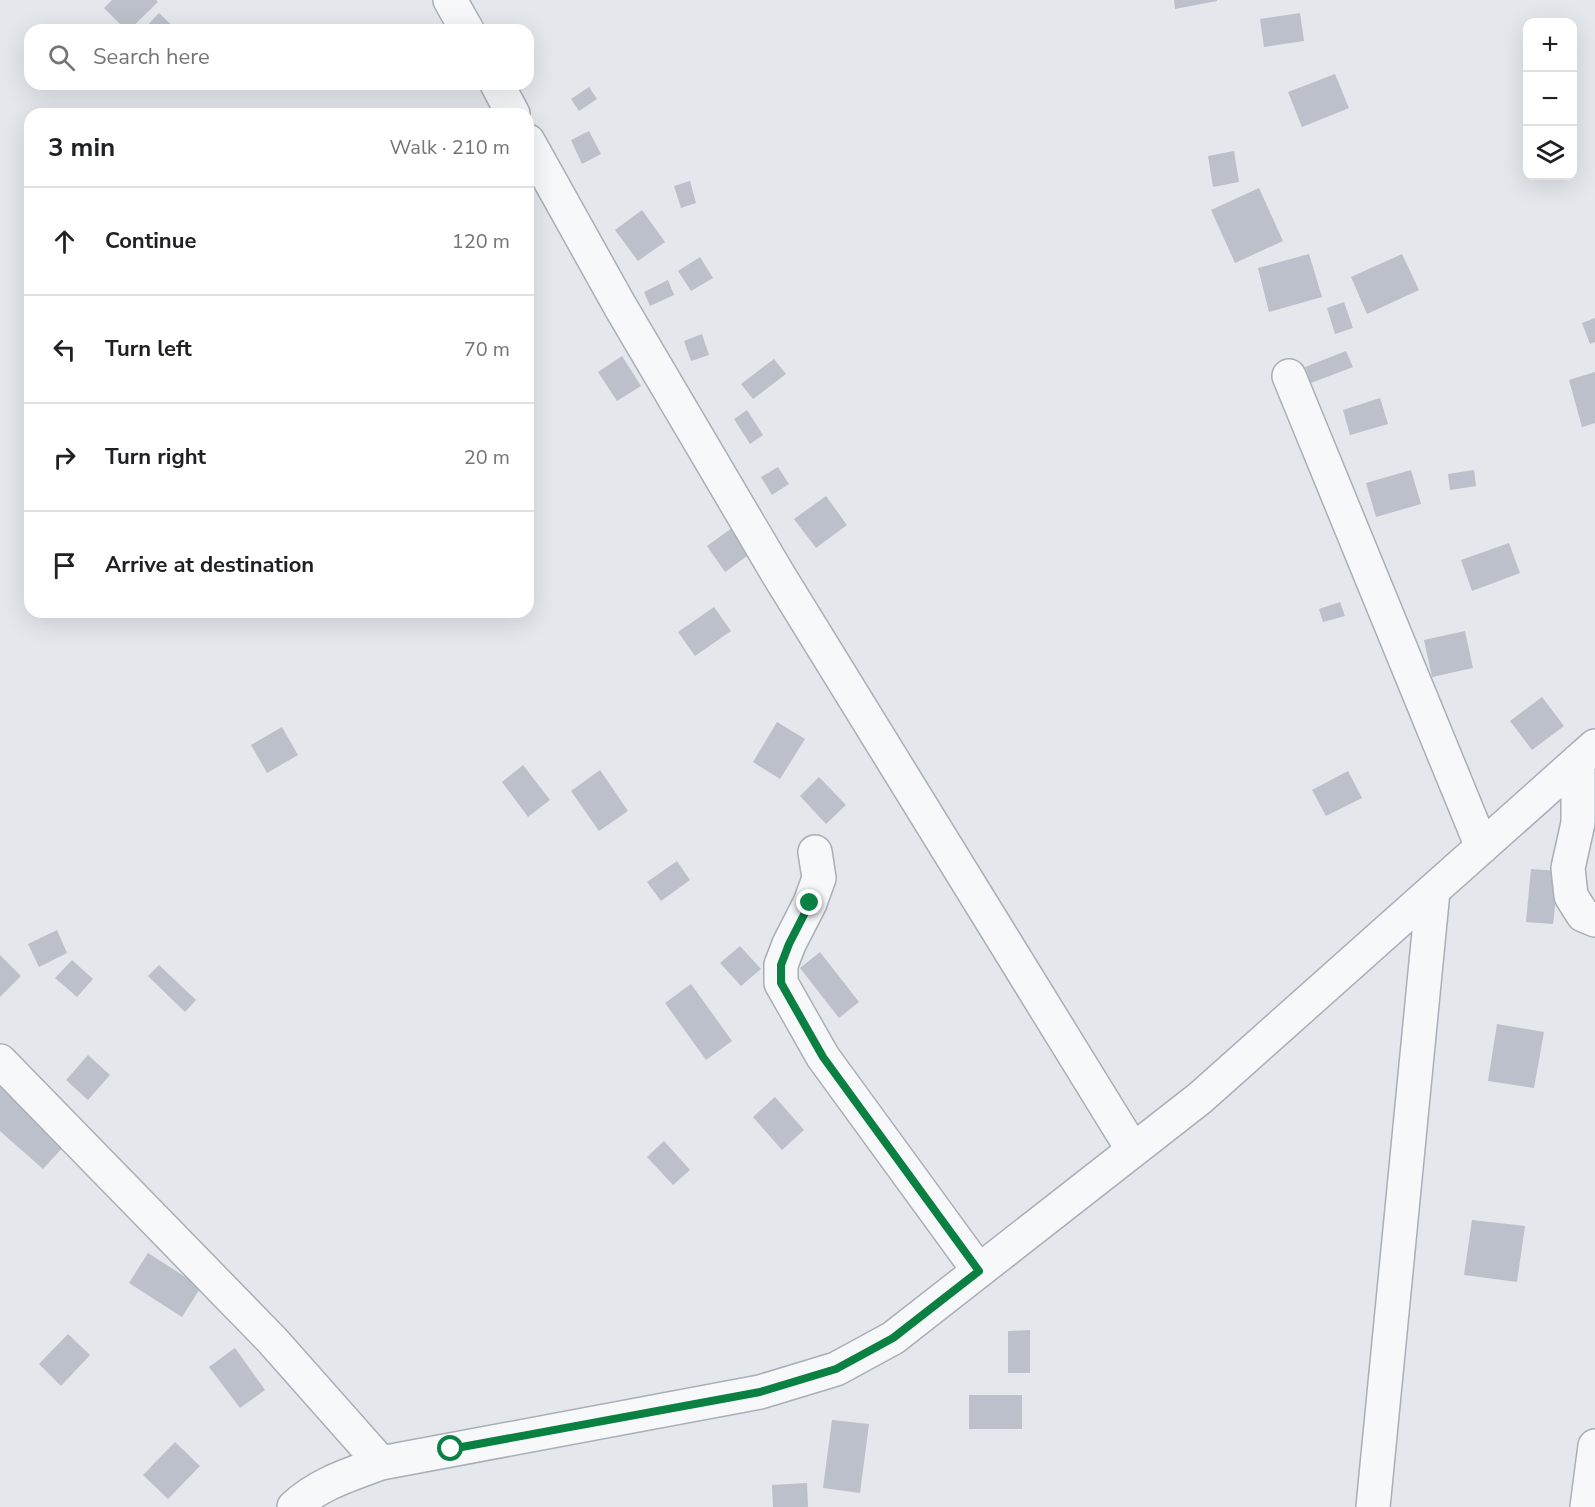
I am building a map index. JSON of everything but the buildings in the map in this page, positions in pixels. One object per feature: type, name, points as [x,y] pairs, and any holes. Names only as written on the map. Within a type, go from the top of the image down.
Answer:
[{"type":"street","points":[[450,0],[464,24]]},
{"type":"street","points":[[500,90],[510,108]]},
{"type":"street","points":[[534,152],[620,306],[778,574],[1133,1150]]},
{"type":"street","points":[[1289,376],[1482,847]]},
{"type":"street","points":[[294,1507],[305,1497],[339,1479],[381,1463],[760,1392],[836,1369],[893,1338],[1200,1098],[1586,754]]},
{"type":"street","points":[[1586,754],[1578,823],[1568,868],[1570,896],[1583,915],[1595,920]]},
{"type":"street","points":[[815,852],[819,878],[781,965],[781,983],[823,1057],[979,1271]]},
{"type":"street","points":[[1373,1507],[1433,891]]},
{"type":"street","points":[[0,1061],[272,1340],[381,1463]]},
{"type":"street","points":[[1587,1507],[1595,1446]]},
{"type":"route","points":[[451,1449],[760,1392],[836,1369],[893,1338],[979,1271],[823,1057],[781,983],[781,965],[810,903]]}]
